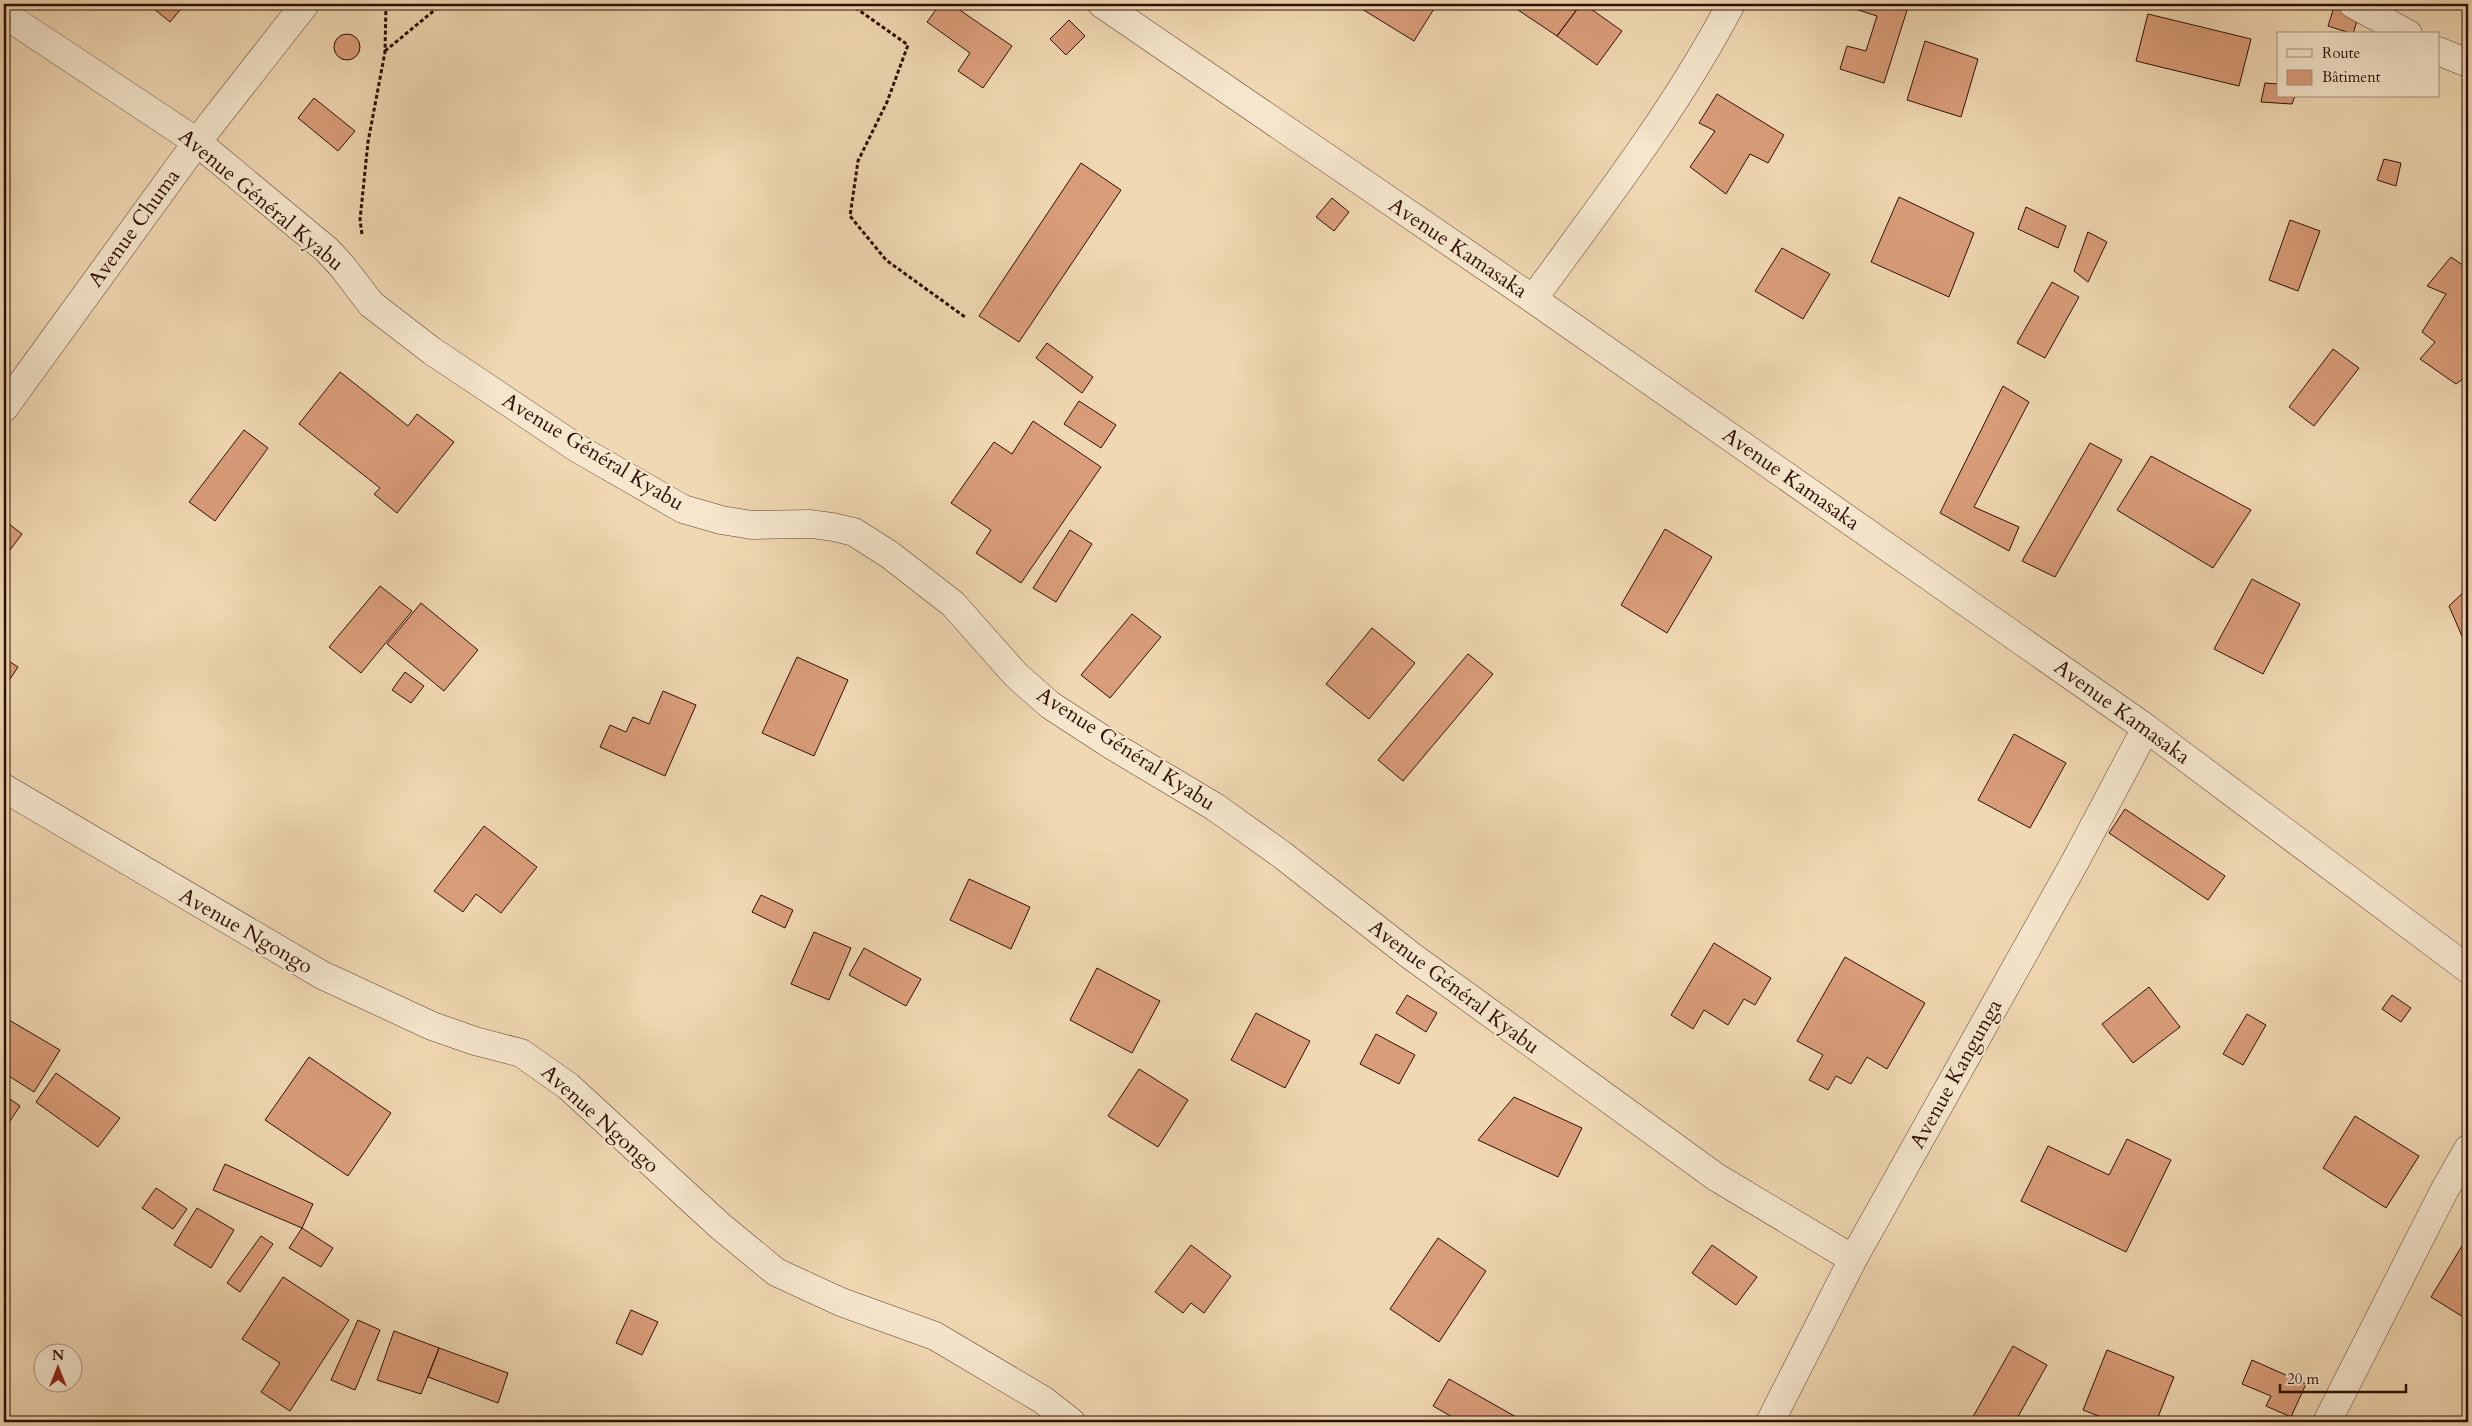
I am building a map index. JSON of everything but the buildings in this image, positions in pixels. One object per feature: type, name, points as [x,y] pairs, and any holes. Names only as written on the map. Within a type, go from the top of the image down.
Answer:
[{"type":"street","name":"Avenue Chuma","points":[[4,408],[197,142],[305,4]]},
{"type":"street","name":"Avenue Kamasaka","points":[[1102,4],[1533,299],[2146,728],[2468,969]]},
{"type":"street","points":[[1533,299],[1636,159],[1695,69],[1731,4]]},
{"type":"street","points":[[2353,4],[2404,32]]},
{"type":"street","name":"Avenue Général Kyabu","points":[[4,14],[197,142],[326,250],[342,266],[371,304],[432,351],[578,448],[683,509],[720,520],[752,524],[811,524],[832,527],[854,532],[890,555],[953,604],[1016,675],[1050,705],[1113,746],[1215,807],[1281,854],[1410,955],[1716,1177],[1853,1259]]},
{"type":"street","points":[[2440,52],[2468,63]]},
{"type":"street","name":"Avenue Kangunga","points":[[1770,1422],[1853,1259],[2076,860],[2146,728]]},
{"type":"street","name":"Avenue Ngongo","points":[[4,788],[322,975],[432,1026],[522,1053],[568,1086],[719,1225],[776,1272],[842,1302],[936,1336],[1043,1400],[1071,1422]]},
{"type":"street","points":[[2327,1422],[2444,1192],[2468,1149]]},
{"type":"path","points":[[363,239],[360,220],[368,142],[385,52],[386,4]]},
{"type":"path","points":[[385,52],[442,4]]},
{"type":"path","points":[[850,4],[908,45],[887,102],[858,160],[850,216],[886,260],[965,317]]}]
